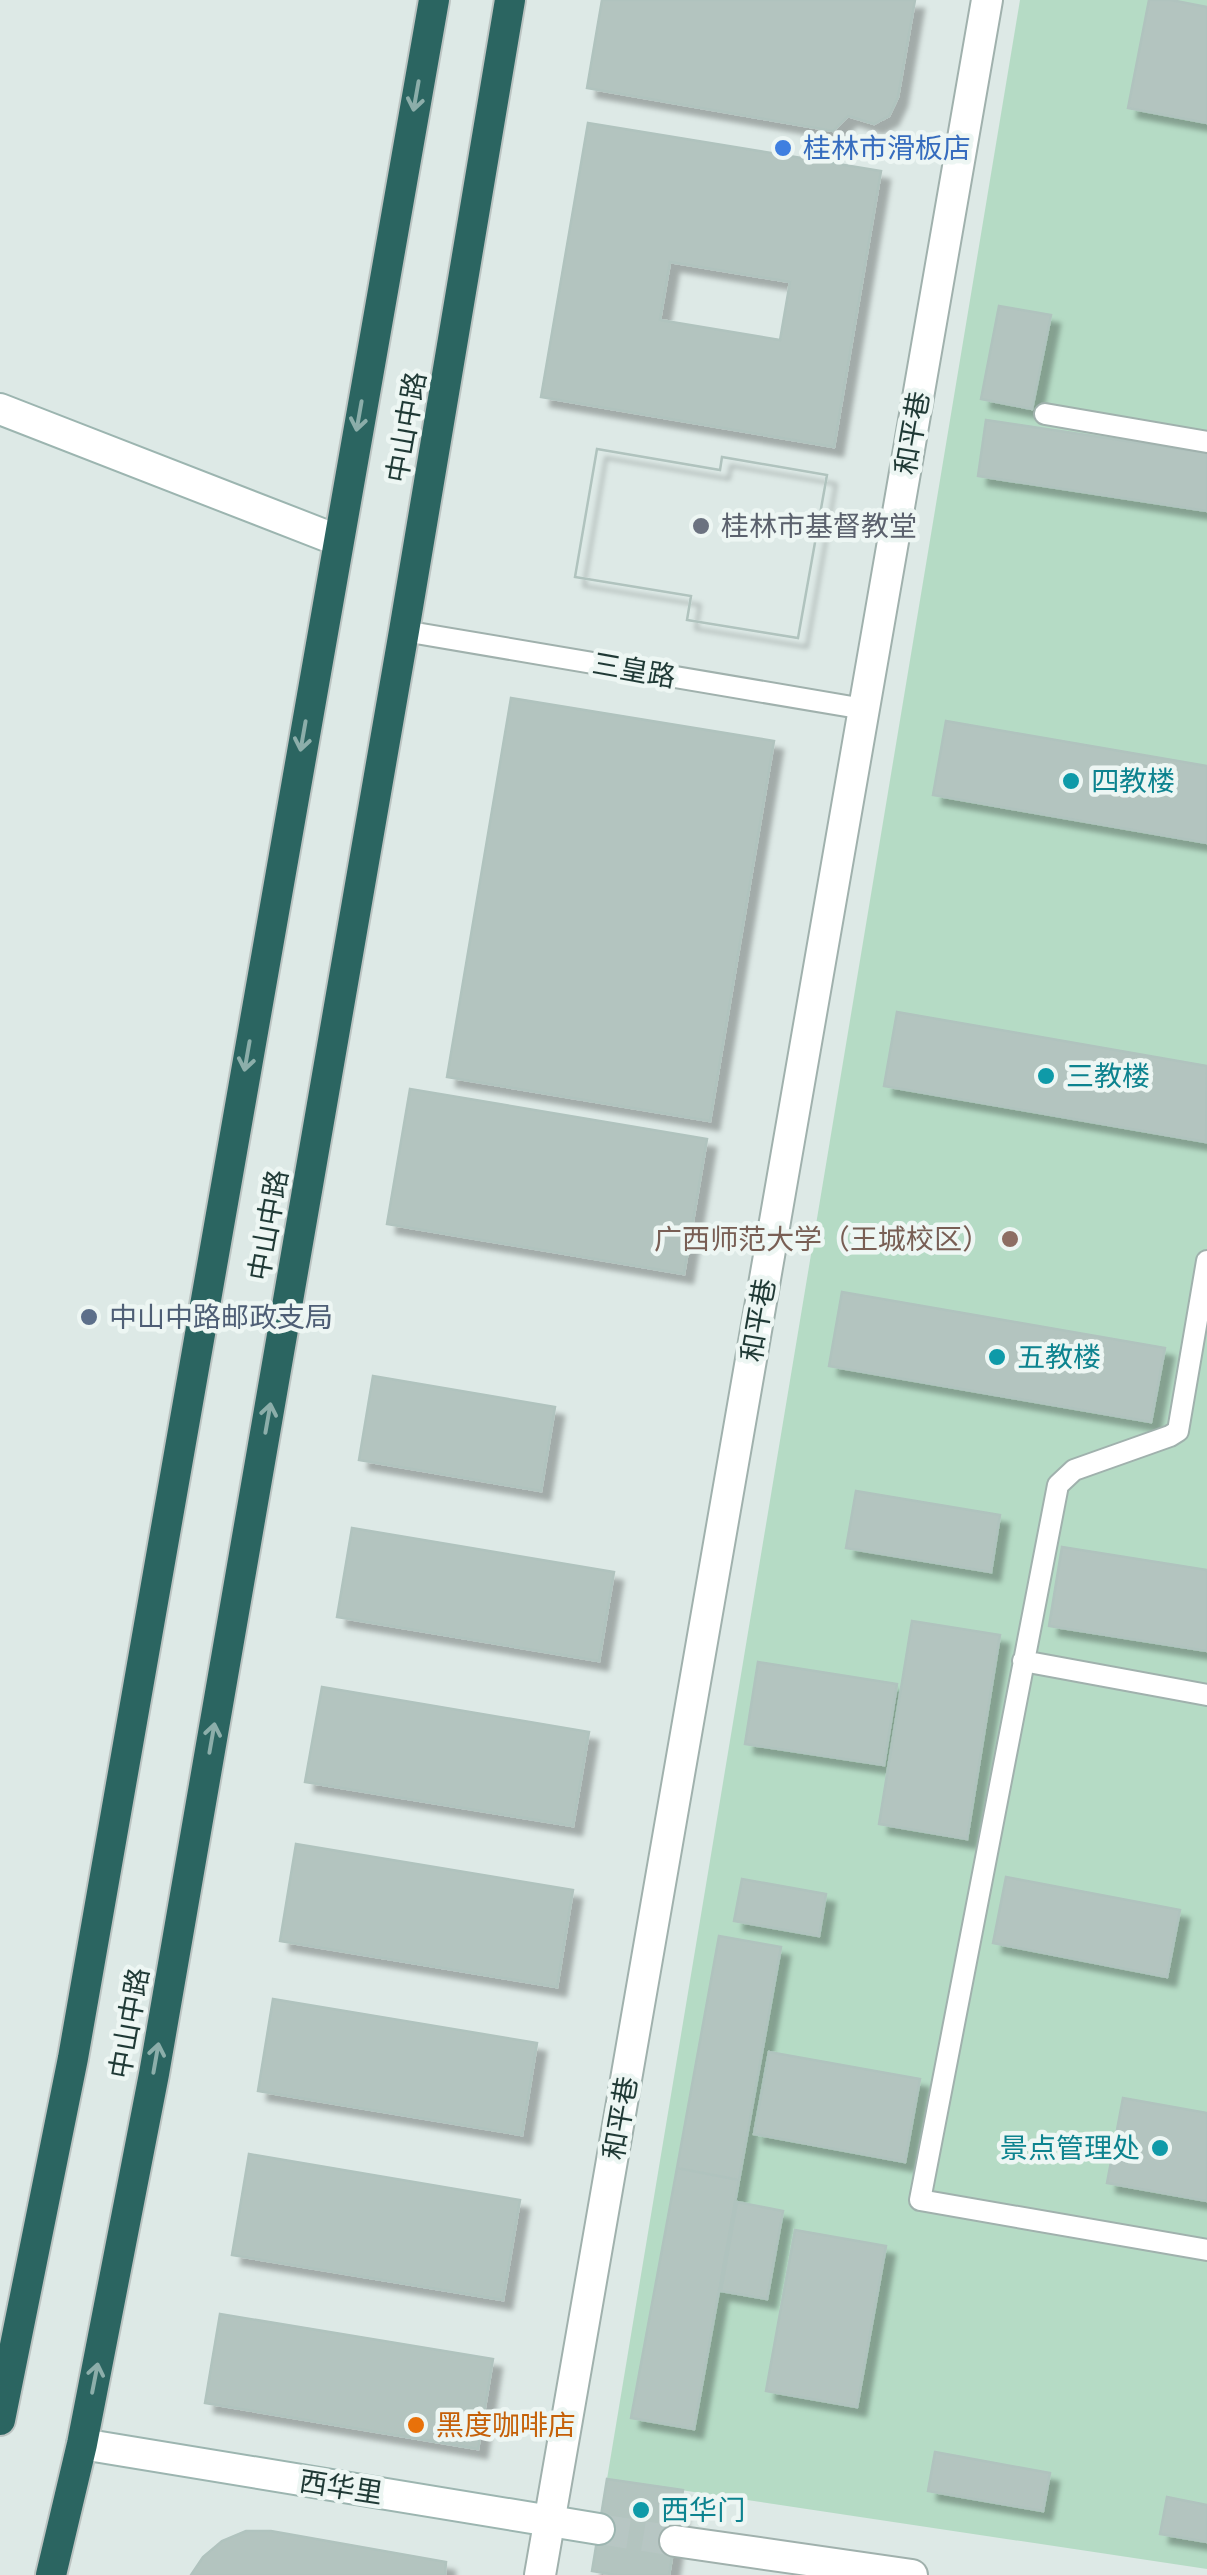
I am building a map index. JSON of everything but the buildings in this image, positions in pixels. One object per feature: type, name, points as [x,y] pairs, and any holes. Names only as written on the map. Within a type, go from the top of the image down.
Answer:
[{"type":"highway","name":"中山中路","points":[[0,2420],[8,2344],[90,1963],[434,0]]},
{"type":"highway","name":"中山中路","points":[[51,2575],[82,2444],[157,2054],[510,0]]},
{"type":"street","name":"和平巷","points":[[540,2575],[987,0]]},
{"type":"street","points":[[0,409],[337,540]]},
{"type":"street","name":"西华里","points":[[82,2444],[599,2529]]},
{"type":"street","points":[[674,2541],[912,2575]]},
{"type":"lane","points":[[1045,414],[1207,442]]},
{"type":"lane","name":"三皇路","points":[[404,631],[864,710]]},
{"type":"lane","points":[[1207,1261],[1180,1428],[1170,1436],[1074,1470],[1060,1481],[920,2200],[1207,2250]]},
{"type":"lane","points":[[1024,1661],[1207,1695]]},
{"type":"green space","name":"广西师范大学（王城校区）","points":[[1020,0],[1207,0],[1207,2569],[607,2479]]},
{"type":"tunnel","points":[[599,2529],[675,2541]]},
{"type":"place","name":"桂林市滑板店","points":[[783,148]]},
{"type":"place","name":"桂林市基督教堂","points":[[701,526]]},
{"type":"place","name":"四教楼","points":[[1071,781]]},
{"type":"place","name":"三教楼","points":[[1046,1076]]},
{"type":"place","name":"广西师范大学（王城校区）","points":[[1010,1239]]},
{"type":"place","name":"中山中路邮政支局","points":[[89,1317]]},
{"type":"place","name":"五教楼","points":[[997,1357]]},
{"type":"place","name":"景点管理处","points":[[1160,2148]]},
{"type":"place","name":"黑度咖啡店","points":[[416,2425]]},
{"type":"place","name":"西华门","points":[[641,2510]]}]
